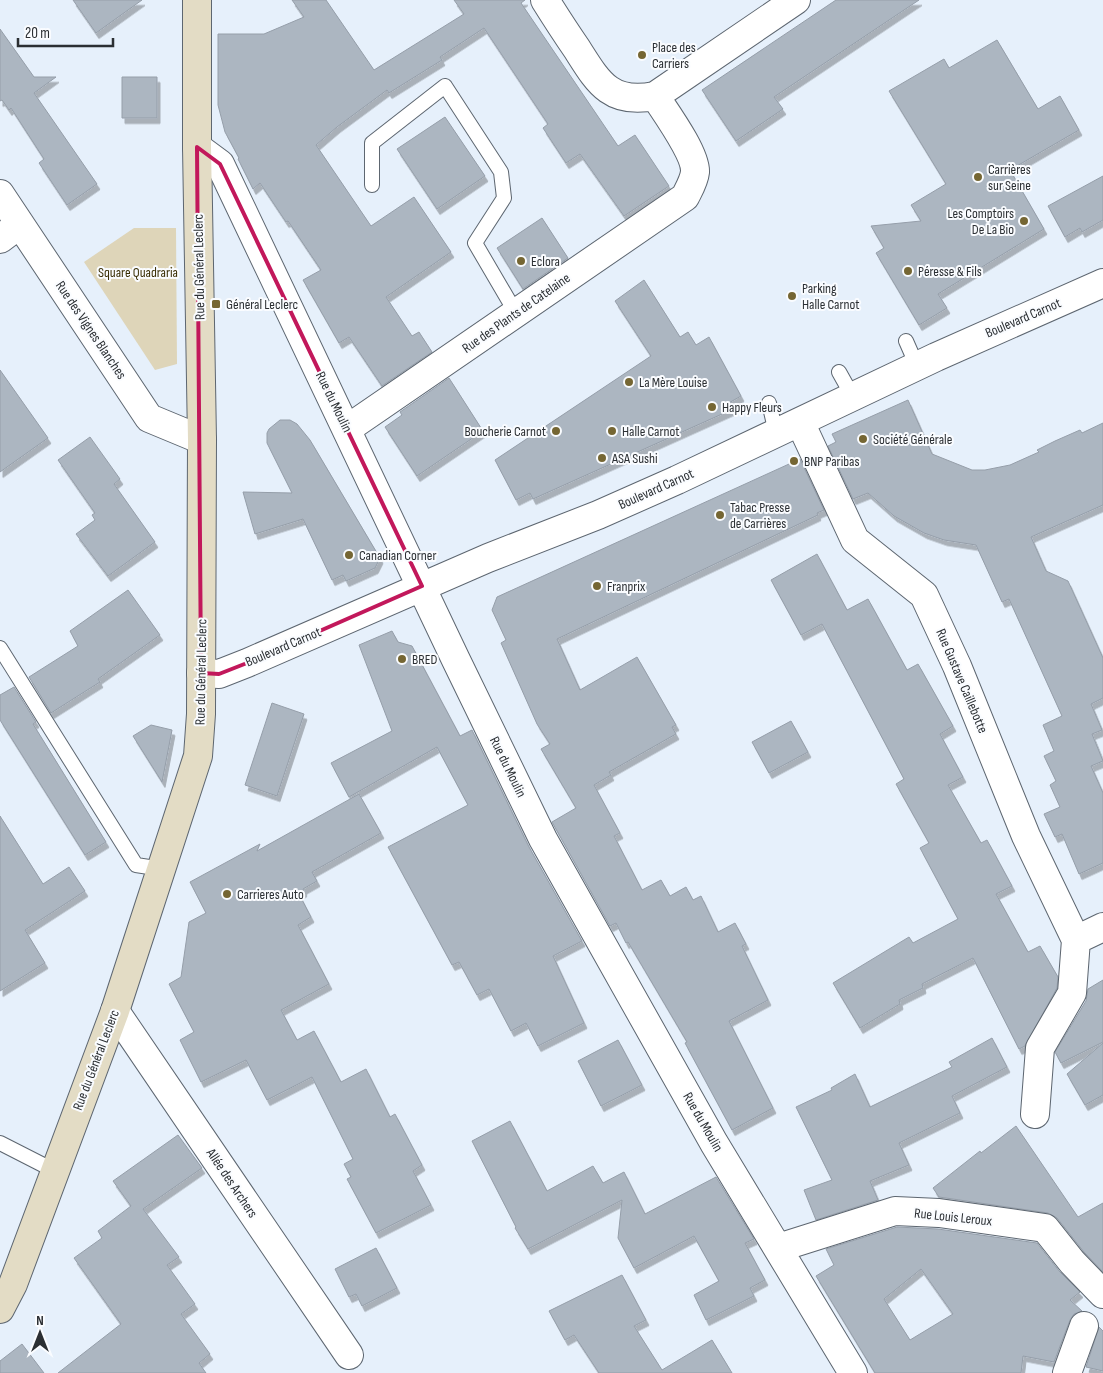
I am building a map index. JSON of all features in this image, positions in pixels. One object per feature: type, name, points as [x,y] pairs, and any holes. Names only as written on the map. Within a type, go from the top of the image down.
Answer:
[{"type":"street","name":"Rue du Général Leclerc","points":[[0,1309],[13,1284],[116,1011],[198,756],[202,714],[202,440],[197,147],[197,0]]},
{"type":"street","points":[[551,9],[598,81],[617,94],[636,98],[655,96],[796,0]]},
{"type":"street","name":"Rue des Plants de Catelaine","points":[[347,429],[684,197],[694,181],[694,158],[655,96]]},
{"type":"street","name":"Rue du Moulin","points":[[197,147],[220,164],[534,821],[710,1134],[853,1373]]},
{"type":"street","name":"Rue des Vignes Blanches","points":[[0,194],[10,232],[149,418],[202,440]]},
{"type":"street","name":"Boulevard Carnot","points":[[201,673],[219,674],[247,663],[488,558],[598,515],[788,428],[917,366],[1103,283]]},
{"type":"street","name":"Rue Gustave Caillebotte","points":[[788,428],[855,540],[924,595],[957,666],[1026,836],[1076,940]]},
{"type":"street","points":[[1035,1114],[1040,1048],[1072,993],[1076,940],[1103,927]]},
{"type":"street","name":"Allée des Archers","points":[[116,1011],[349,1355]]},
{"type":"street","name":"Rue Louis Leroux","points":[[778,1248],[895,1211],[939,1213],[1045,1228],[1072,1262],[1103,1294]]},
{"type":"street","points":[[1067,1373],[1084,1326]]},
{"type":"lane","points":[[372,185],[372,143],[445,86],[502,172],[504,198],[475,243],[516,313]]},
{"type":"lane","points":[[906,341],[917,366]]},
{"type":"lane","points":[[839,372],[853,397]]},
{"type":"lane","points":[[769,403],[788,428]]},
{"type":"lane","points":[[0,648],[136,865],[162,868]]},
{"type":"lane","points":[[0,1143],[55,1171]]},
{"type":"highlighted area","points":[[197,147],[220,164],[422,586],[219,674],[201,673]]},
{"type":"green space","name":"Square Quadraria","points":[[134,228],[176,228],[177,364],[155,370],[84,262]]},
{"type":"building","points":[[73,0],[142,0],[96,33]]},
{"type":"building","points":[[292,0],[326,0],[374,70],[464,14],[454,0],[525,0],[521,3],[618,146],[635,135],[669,186],[624,216],[580,154],[566,163],[543,128],[548,124],[484,28],[440,57],[442,60],[389,93],[387,90],[316,145],[371,226],[414,197],[451,252],[386,297],[412,336],[419,332],[432,352],[382,386],[349,337],[339,343],[303,280],[321,270],[260,183],[253,189],[225,132],[218,105],[218,34],[264,34],[304,17]]},
{"type":"building","points":[[836,0],[919,0],[774,97],[783,109],[736,141],[702,90]]},
{"type":"building","points":[[0,29],[34,77],[56,77],[34,93],[97,184],[67,205],[39,163],[44,159],[11,108],[9,110],[2,100],[0,101]]},
{"type":"building","points":[[997,40],[1038,109],[1060,96],[1079,130],[1010,170],[1044,229],[938,294],[947,308],[919,325],[876,253],[884,248],[871,226],[921,221],[911,205],[946,184],[889,91],[944,59],[949,68]]},
{"type":"building","points":[[122,77],[157,77],[157,118],[122,118]]},
{"type":"building","points":[[445,117],[485,176],[437,209],[397,149]]},
{"type":"building","points":[[1103,176],[1103,220],[1082,232],[1080,228],[1065,237],[1048,206]]},
{"type":"building","points":[[542,218],[568,258],[523,289],[497,248]]},
{"type":"building","name":"Halle Carnot","points":[[644,280],[680,337],[688,332],[696,345],[709,337],[741,396],[727,404],[731,410],[533,499],[530,493],[516,500],[495,460],[651,356],[615,301]]},
{"type":"building","points":[[0,370],[48,438],[0,472]]},
{"type":"building","points":[[449,378],[483,431],[417,476],[385,427],[402,415],[400,412]]},
{"type":"building","points":[[908,400],[932,454],[972,470],[985,470],[1010,465],[1039,452],[1037,450],[1055,441],[1080,430],[1082,433],[1103,423],[1103,505],[1031,537],[1046,571],[1068,581],[1103,658],[1103,698],[1091,704],[1102,730],[1092,734],[1103,761],[1091,766],[1103,793],[1103,863],[1079,874],[1062,834],[1055,837],[1044,814],[1060,807],[1050,785],[1056,781],[1044,756],[1054,751],[1043,725],[1062,716],[1009,599],[1002,602],[976,545],[944,540],[924,533],[894,516],[868,493],[853,499],[828,446],[836,442],[832,434]]},
{"type":"building","points":[[280,420],[290,420],[297,424],[310,440],[380,558],[375,568],[346,581],[343,575],[332,580],[303,519],[255,534],[243,492],[292,493],[267,443],[269,429]]},
{"type":"building","points":[[90,437],[120,479],[114,484],[155,542],[108,576],[76,534],[95,520],[92,515],[95,513],[58,460]]},
{"type":"building","points":[[800,459],[824,510],[817,513],[818,515],[557,639],[580,690],[637,657],[676,725],[672,727],[676,734],[609,772],[611,775],[594,785],[620,833],[614,836],[642,890],[661,880],[670,896],[686,887],[693,900],[701,896],[718,932],[735,923],[746,944],[742,946],[768,1000],[729,1021],[773,1108],[732,1130],[685,1043],[687,1042],[628,942],[626,943],[616,923],[610,926],[552,822],[576,808],[541,749],[550,744],[537,724],[501,643],[506,640],[492,610],[497,597]]},
{"type":"building","points":[[817,554],[847,610],[868,599],[907,670],[918,664],[953,726],[940,734],[963,777],[948,785],[981,843],[987,840],[1012,886],[996,894],[1028,952],[1040,946],[1058,977],[1057,988],[1025,1046],[1019,1049],[973,958],[922,984],[923,988],[899,1000],[900,1004],[860,1028],[833,983],[909,937],[913,943],[958,919],[920,848],[929,843],[896,784],[904,779],[822,624],[801,635],[771,580]]},
{"type":"building","points":[[128,590],[160,635],[98,679],[100,682],[51,713],[29,677],[78,646],[70,631]]},
{"type":"building","points":[[392,631],[398,642],[412,646],[460,736],[472,730],[529,847],[582,941],[553,956],[584,1023],[538,1046],[526,1023],[511,1031],[489,989],[477,995],[459,962],[452,965],[388,847],[468,805],[437,747],[349,797],[331,763],[392,731],[359,645]]},
{"type":"building","points":[[14,687],[36,722],[33,724],[106,842],[85,855],[0,720],[0,695]]},
{"type":"building","points":[[272,703],[304,714],[277,796],[245,785]]},
{"type":"building","points":[[791,721],[808,752],[769,773],[752,742]]},
{"type":"building","points":[[151,725],[172,730],[162,782],[133,736]]},
{"type":"building","points":[[359,794],[381,833],[312,872],[317,881],[303,889],[304,891],[299,894],[311,917],[298,925],[329,984],[281,1010],[297,1040],[314,1031],[341,1082],[366,1069],[390,1117],[395,1114],[422,1165],[413,1171],[431,1205],[376,1233],[347,1179],[351,1177],[344,1164],[353,1159],[312,1077],[267,1100],[246,1060],[201,1082],[180,1040],[194,1032],[169,984],[181,977],[189,922],[206,913],[190,882],[260,844],[257,851]]},
{"type":"building","points":[[0,816],[43,884],[69,867],[85,891],[25,930],[45,963],[0,991]]},
{"type":"building","points":[[1103,980],[1103,1042],[1061,1063],[1055,1052],[1086,1001],[1088,989]]},
{"type":"building","points":[[992,1038],[1007,1067],[952,1096],[960,1113],[899,1143],[909,1165],[870,1181],[878,1200],[816,1220],[804,1190],[832,1180],[796,1107],[832,1090],[831,1088],[855,1074],[870,1107],[952,1067],[949,1062]]},
{"type":"building","points":[[618,1040],[642,1085],[601,1106],[578,1061]]},
{"type":"building","points":[[1103,1043],[1103,1095],[1085,1105],[1067,1074]]},
{"type":"building","points":[[510,1121],[547,1191],[593,1166],[603,1183],[624,1172],[645,1214],[716,1177],[754,1239],[745,1243],[765,1280],[750,1288],[754,1296],[706,1320],[694,1295],[719,1281],[694,1236],[634,1268],[618,1238],[622,1200],[528,1249],[515,1228],[472,1141]]},
{"type":"building","points":[[1016,1126],[1078,1217],[1103,1203],[1103,1272],[1057,1218],[1048,1213],[939,1197],[933,1188],[980,1151],[981,1153]]},
{"type":"building","points":[[178,1135],[202,1168],[143,1209],[179,1257],[167,1265],[195,1304],[181,1314],[210,1354],[199,1363],[206,1373],[58,1373],[121,1324],[74,1258],[102,1238],[98,1231],[131,1206],[113,1181]]},
{"type":"building","points":[[897,1227],[938,1229],[1037,1243],[1060,1272],[1080,1292],[1070,1300],[1082,1311],[1074,1314],[1070,1320],[1054,1362],[1023,1356],[1021,1373],[875,1373],[816,1276],[834,1265],[826,1249]],"holes":[[[921,1269],[953,1314],[910,1340],[884,1299]]]},
{"type":"building","points":[[376,1248],[397,1288],[362,1306],[356,1294],[349,1297],[335,1269]]},
{"type":"building","points":[[622,1275],[646,1320],[634,1326],[662,1370],[712,1340],[732,1373],[599,1373],[574,1335],[565,1340],[549,1311]]},
{"type":"building","points":[[1099,1327],[1103,1331],[1103,1371],[1086,1367]]},
{"type":"building","points":[[22,1344],[44,1373],[0,1373],[0,1361]]},
{"type":"place","name":"Place des Carriers","points":[[642,55]]},
{"type":"place","name":"Carrières sur Seine","points":[[978,177]]},
{"type":"place","name":"Les Comptoirs De La Bio","points":[[1024,221]]},
{"type":"place","name":"Eclora","points":[[521,261]]},
{"type":"place","name":"Péresse & Fils","points":[[908,271]]},
{"type":"place","name":"Parking Halle Carnot","points":[[792,296]]},
{"type":"place","name":"Général Leclerc","points":[[216,304]]},
{"type":"place","name":"La Mère Louise","points":[[629,382]]},
{"type":"place","name":"Happy Fleurs","points":[[712,407]]},
{"type":"place","name":"Boucherie Carnot","points":[[556,431]]},
{"type":"place","name":"Halle Carnot","points":[[612,431]]},
{"type":"place","name":"Société Générale","points":[[863,439]]},
{"type":"place","name":"ASA Sushi","points":[[602,458]]},
{"type":"place","name":"BNP Paribas","points":[[794,461]]},
{"type":"place","name":"Tabac Presse de Carrières","points":[[720,515]]},
{"type":"place","name":"Canadian Corner","points":[[349,555]]},
{"type":"place","name":"Franprix","points":[[597,586]]},
{"type":"place","name":"BRED","points":[[402,659]]},
{"type":"place","name":"Carrieres Auto","points":[[227,894]]}]
